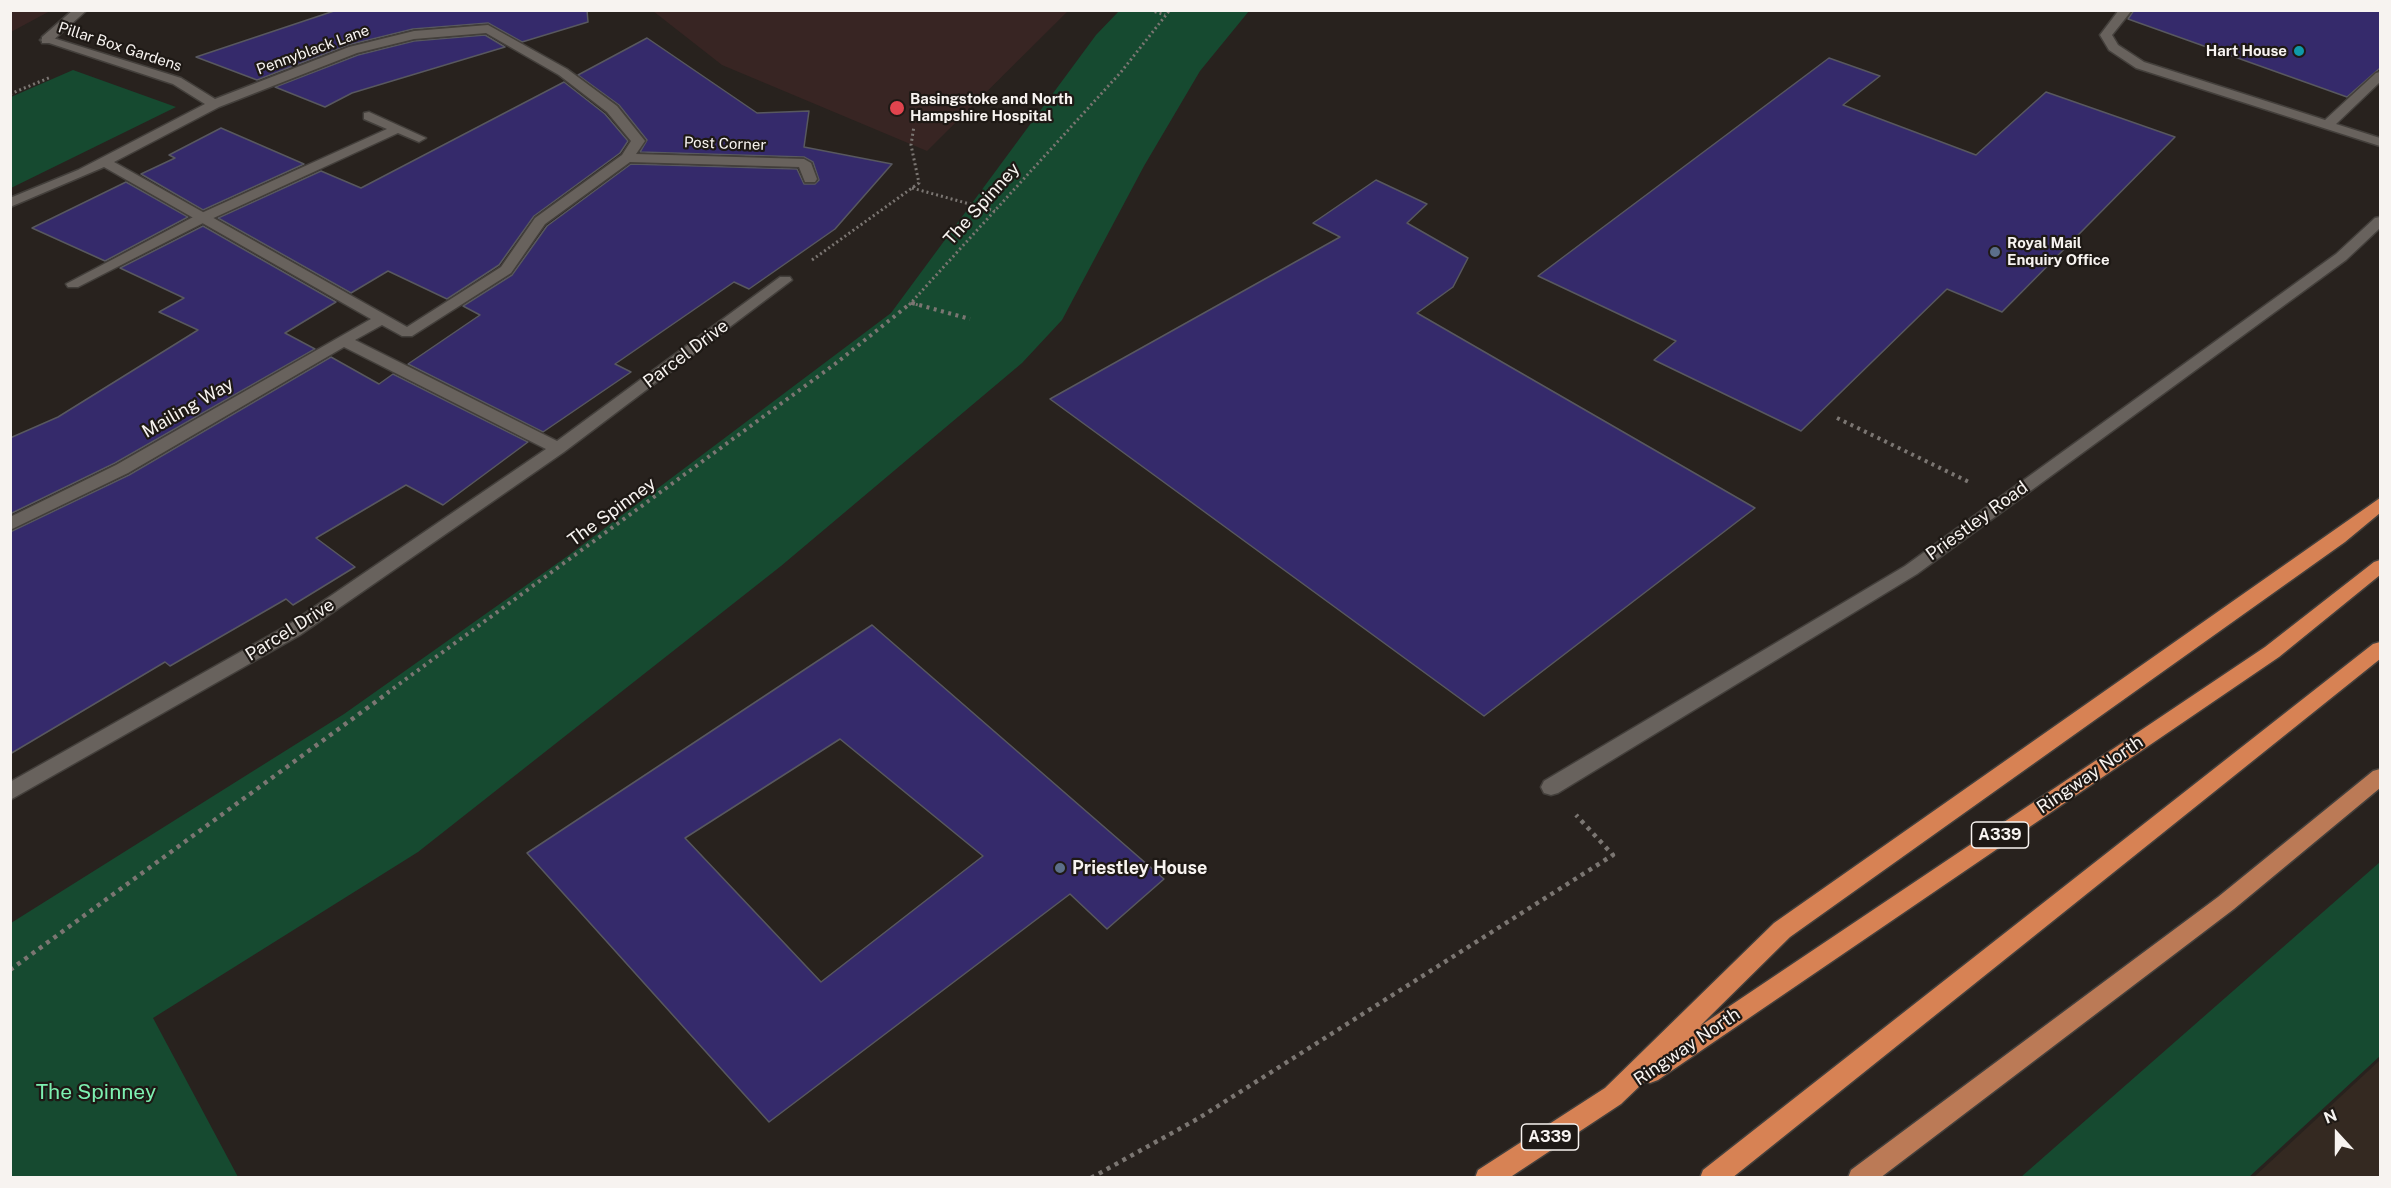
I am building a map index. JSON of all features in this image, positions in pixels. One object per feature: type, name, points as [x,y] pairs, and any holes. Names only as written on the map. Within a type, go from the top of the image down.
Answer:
[{"type":"highway","points":[[1614,1096],[1782,930],[2339,538],[2380,504]]},
{"type":"highway","name":"Ringway North","points":[[1614,1096],[2272,652],[2380,566]]},
{"type":"highway","points":[[1712,1178],[2380,649]]},
{"type":"highway","name":"A339","points":[[1487,1178],[1614,1096]]},
{"type":"main road","points":[[1860,1178],[2226,903],[2380,777]]},
{"type":"street","name":"Pillar Box Gardens","points":[[81,10],[46,40],[177,81],[214,104]]},
{"type":"street","points":[[2126,10],[2106,35],[2113,47],[2140,65],[2380,142]]},
{"type":"street","name":"Pennyblack Lane","points":[[104,162],[214,104],[353,50],[414,35],[488,29],[563,72],[612,109],[638,141],[627,158]]},
{"type":"street","points":[[2327,125],[2380,76]]},
{"type":"street","points":[[369,116],[419,138]]},
{"type":"street","points":[[73,284],[202,218],[397,129]]},
{"type":"street","points":[[10,203],[104,162],[406,333],[506,270],[540,221],[627,158]]},
{"type":"street","name":"Post Corner","points":[[627,158],[804,163],[810,179]]},
{"type":"street","name":"Priestley Road","points":[[1551,787],[1911,570],[2341,257],[2380,221]]},
{"type":"street","name":"Parcel Drive","points":[[10,792],[294,630],[558,448],[785,280]]},
{"type":"street","name":"Mailing Way","points":[[10,524],[122,469],[381,319]]},
{"type":"street","points":[[344,341],[558,448]]},
{"type":"path","points":[[1150,10],[1165,15]]},
{"type":"path","name":"The Spinney","points":[[10,970],[835,364],[911,303],[1121,72],[1170,10]]},
{"type":"path","points":[[785,280],[919,183],[911,146],[914,126]]},
{"type":"path","points":[[912,188],[995,211]]},
{"type":"path","points":[[911,303],[970,319]]},
{"type":"path","points":[[1838,418],[2006,500]]},
{"type":"path","points":[[1091,1178],[1199,1118],[1613,855],[1551,787]]},
{"type":"shaded area","points":[[11,10],[50,10],[50,11],[11,32]]},
{"type":"shaded area","name":"Basingstoke and North Hampshire Hospital","points":[[653,11],[1068,11],[927,151],[722,65]]},
{"type":"shaded area","points":[[2380,1060],[2380,1177],[2254,1177]]},
{"type":"green space","name":"The Spinney","points":[[1119,11],[1249,11],[1200,71],[1144,166],[1062,320],[1022,363],[781,566],[418,852],[153,1018],[238,1177],[11,1177],[11,923],[344,714],[569,555],[891,313],[1096,35]]},
{"type":"green space","points":[[73,70],[176,107],[11,188],[11,97]]},
{"type":"green space","points":[[2380,862],[2380,1056],[2249,1177],[2021,1177]]},
{"type":"building","points":[[337,10],[587,10],[588,22],[522,42],[488,23],[413,29],[348,45],[257,80],[196,57]]},
{"type":"building","name":"Hart House","points":[[2134,10],[2380,10],[2380,68],[2347,97],[2128,19]]},
{"type":"building","points":[[485,35],[505,47],[352,93],[325,107],[275,87],[358,55],[414,41]]},
{"type":"building","points":[[647,38],[757,113],[809,111],[804,147],[892,164],[835,229],[749,289],[734,282],[615,364],[631,372],[543,432],[408,364],[480,315],[463,306],[512,275],[547,226],[631,164],[797,169],[804,184],[815,184],[819,180],[813,162],[804,157],[640,152],[647,140],[619,105],[578,75]]},
{"type":"building","name":"Royal Mail Enquiry Office","points":[[1829,58],[1880,76],[1843,105],[1976,155],[2046,92],[2175,137],[2002,312],[1947,289],[1801,431],[1654,360],[1676,341],[1538,276]]},
{"type":"building","points":[[564,82],[605,114],[628,141],[620,153],[534,216],[499,265],[447,299],[388,271],[351,293],[218,218],[321,171],[361,188]]},
{"type":"building","points":[[221,128],[304,164],[203,210],[141,174],[175,158],[169,155]]},
{"type":"building","points":[[1376,180],[1427,204],[1407,223],[1468,258],[1453,287],[1417,313],[1755,508],[1484,716],[1050,399],[1340,237],[1313,223]]},
{"type":"building","points":[[126,182],[188,217],[105,261],[32,228]]},
{"type":"building","points":[[203,226],[336,302],[285,333],[315,349],[115,463],[10,514],[10,438],[58,417],[198,330],[159,312],[184,298],[120,268]]},
{"type":"building","points":[[331,357],[379,384],[393,374],[528,442],[443,505],[406,485],[316,538],[355,567],[293,605],[286,599],[170,666],[165,662],[10,754],[10,532],[129,475]]},
{"type":"building","name":"Priestley House","points":[[872,625],[1164,879],[1107,929],[1070,894],[769,1122],[527,853]],"holes":[[[840,739],[983,856],[821,982],[685,838]]]},
{"type":"place","name":"Hart House","points":[[2299,51]]},
{"type":"place","name":"Basingstoke and North Hampshire Hospital","points":[[897,108]]},
{"type":"place","name":"Royal Mail Enquiry Office","points":[[1995,252]]},
{"type":"place","name":"Priestley House","points":[[1060,868]]}]
